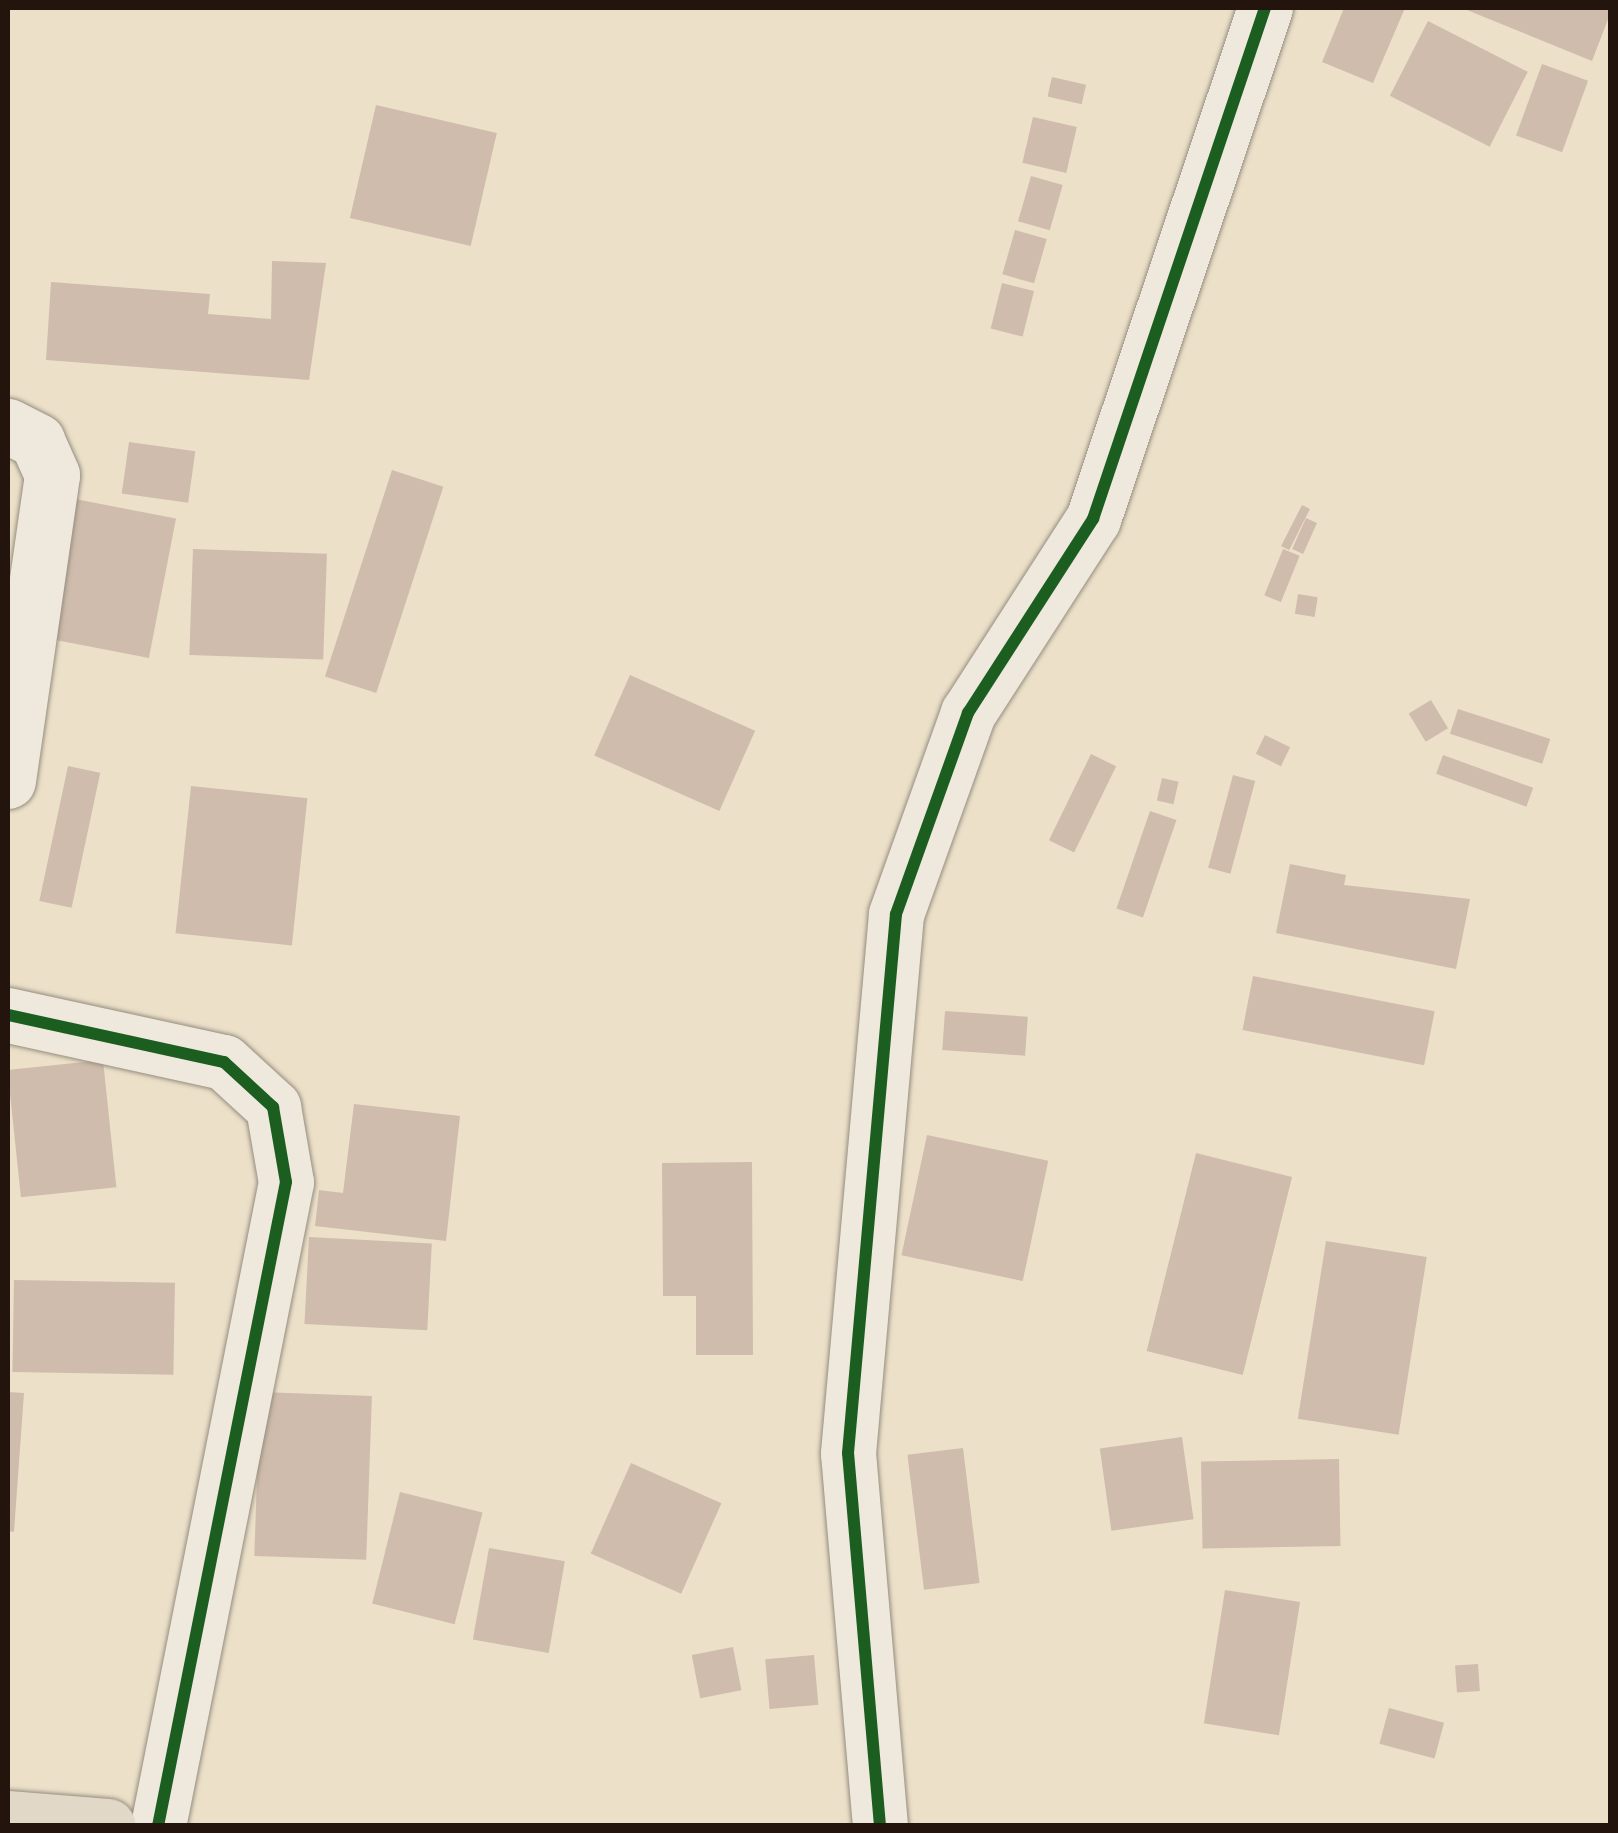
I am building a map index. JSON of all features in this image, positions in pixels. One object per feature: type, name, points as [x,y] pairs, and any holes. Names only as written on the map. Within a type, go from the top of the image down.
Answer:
[{"type":"highway","points":[[8,1818],[108,1826]]},
{"type":"street","points":[[880,1826],[848,1453],[896,914],[968,712],[1093,519],[1265,8]]},
{"type":"street","points":[[8,426],[36,441],[52,475],[8,781]]},
{"type":"street","points":[[8,1014],[224,1062],[273,1107],[286,1182],[158,1826]]},
{"type":"building","points":[[1344,8],[1405,8],[1373,83],[1322,62]]},
{"type":"building","points":[[1462,8],[1610,8],[1610,14],[1592,61]]},
{"type":"building","points":[[1428,21],[1528,72],[1490,147],[1390,96]]},
{"type":"building","points":[[1542,64],[1588,81],[1562,152],[1516,135]]},
{"type":"building","points":[[1052,77],[1086,85],[1082,104],[1048,96]]},
{"type":"building","points":[[376,105],[497,133],[471,246],[350,218]]},
{"type":"building","points":[[1033,117],[1077,127],[1066,173],[1022,163]]},
{"type":"building","points":[[1031,176],[1063,185],[1050,230],[1018,221]]},
{"type":"building","points":[[1015,230],[1047,239],[1034,283],[1002,274]]},
{"type":"building","points":[[272,261],[326,263],[309,380],[46,360],[51,282],[210,294],[208,314],[271,319]]},
{"type":"building","points":[[1002,283],[1034,291],[1023,337],[991,329]]},
{"type":"building","points":[[129,442],[195,451],[188,503],[122,493]]},
{"type":"building","points":[[392,470],[443,487],[376,693],[325,676]]},
{"type":"building","points":[[70,498],[176,519],[149,658],[43,637]]},
{"type":"building","points":[[1302,505],[1310,509],[1289,550],[1281,546]]},
{"type":"building","points":[[1306,518],[1317,523],[1303,554],[1292,549]]},
{"type":"building","points":[[193,549],[327,554],[323,660],[189,655]]},
{"type":"building","points":[[1283,549],[1300,556],[1281,602],[1264,595]]},
{"type":"building","points":[[1298,594],[1318,597],[1315,617],[1295,614]]},
{"type":"building","points":[[630,675],[755,731],[719,811],[594,755]]},
{"type":"building","points":[[1431,700],[1448,728],[1426,742],[1409,713]]},
{"type":"building","points":[[1458,709],[1550,739],[1542,764],[1450,734]]},
{"type":"building","points":[[1265,735],[1290,747],[1281,766],[1256,754]]},
{"type":"building","points":[[1091,754],[1116,766],[1074,853],[1049,840]]},
{"type":"building","points":[[1443,755],[1533,788],[1526,807],[1436,774]]},
{"type":"building","points":[[68,766],[100,773],[72,908],[39,901]]},
{"type":"building","points":[[1233,775],[1255,781],[1230,874],[1208,868]]},
{"type":"building","points":[[1162,778],[1179,782],[1173,804],[1157,800]]},
{"type":"building","points":[[191,786],[307,798],[292,945],[176,933]]},
{"type":"building","points":[[1150,811],[1176,820],[1143,918],[1116,908]]},
{"type":"building","points":[[1290,864],[1346,875],[1344,885],[1470,899],[1456,969],[1276,933]]},
{"type":"building","points":[[1253,976],[1435,1011],[1424,1065],[1243,1030]]},
{"type":"building","points":[[945,1011],[1028,1017],[1025,1056],[942,1050]]},
{"type":"building","points":[[103,1060],[116,1187],[21,1197],[8,1070]]},
{"type":"building","points":[[354,1104],[460,1116],[446,1241],[315,1226],[319,1190],[343,1193]]},
{"type":"building","points":[[927,1135],[1048,1161],[1023,1281],[901,1255]]},
{"type":"building","points":[[1196,1153],[1292,1177],[1243,1375],[1147,1351]]},
{"type":"building","points":[[752,1162],[753,1355],[696,1355],[696,1296],[663,1296],[662,1163]]},
{"type":"building","points":[[309,1237],[432,1243],[427,1330],[304,1324]]},
{"type":"building","points":[[1326,1241],[1427,1257],[1399,1435],[1298,1419]]},
{"type":"building","points":[[14,1280],[175,1283],[173,1375],[12,1372]]},
{"type":"building","points":[[8,1392],[24,1393],[14,1532],[8,1531]]},
{"type":"building","points":[[260,1392],[372,1396],[366,1560],[254,1556]]},
{"type":"building","points":[[1182,1437],[1194,1519],[1111,1531],[1100,1449]]},
{"type":"building","points":[[963,1448],[980,1583],[924,1590],[907,1455]]},
{"type":"building","points":[[1339,1459],[1341,1546],[1203,1548],[1201,1461]]},
{"type":"building","points":[[631,1463],[721,1503],[681,1594],[591,1553]]},
{"type":"building","points":[[400,1492],[482,1513],[455,1624],[372,1604]]},
{"type":"building","points":[[489,1548],[565,1561],[549,1653],[473,1640]]},
{"type":"building","points":[[1225,1590],[1300,1602],[1279,1735],[1204,1723]]},
{"type":"building","points":[[733,1647],[741,1690],[700,1698],[692,1655]]},
{"type":"building","points":[[814,1655],[818,1705],[770,1709],[765,1659]]},
{"type":"building","points":[[1478,1664],[1480,1691],[1457,1693],[1455,1666]]},
{"type":"building","points":[[1389,1708],[1444,1723],[1434,1758],[1379,1744]]},
{"type":"cycle path","points":[[880,1826],[848,1453],[896,914],[968,713],[1093,519],[1265,8]]},
{"type":"cycle path","points":[[8,1015],[224,1062],[273,1107],[286,1182],[158,1826]]}]
